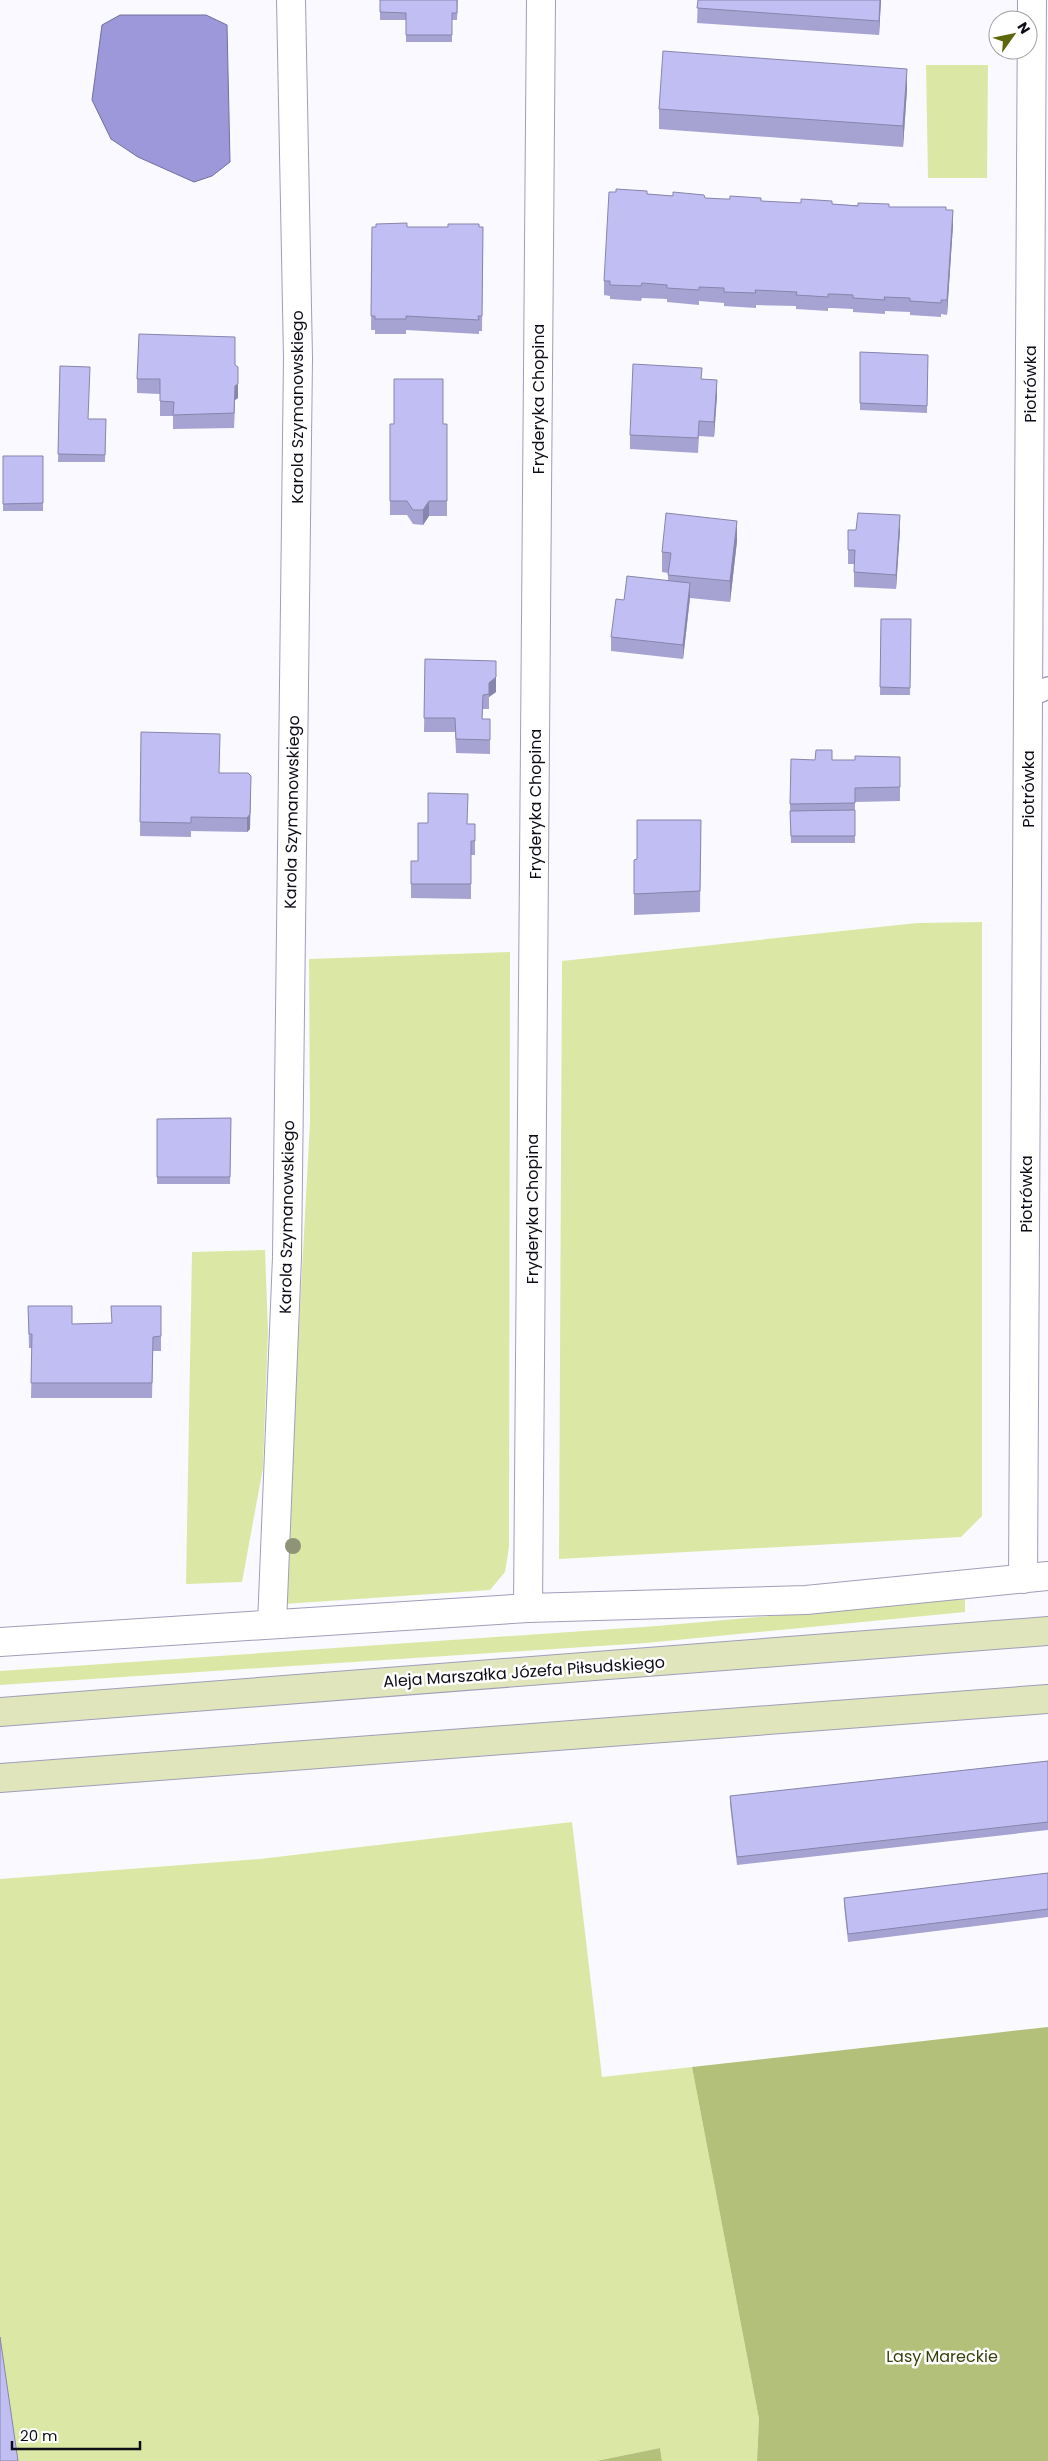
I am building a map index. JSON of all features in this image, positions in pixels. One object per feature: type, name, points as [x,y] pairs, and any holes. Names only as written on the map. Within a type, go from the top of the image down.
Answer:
[{"type":"main road","name":"Aleja Marszałka Józefa Piłsudskiego","points":[[0,1712],[1048,1631]]},
{"type":"main road","points":[[0,1778],[1048,1699]]},
{"type":"street","name":"Karola Szymanowskiego","points":[[272,1624],[287,1257],[298,358],[292,0]]},
{"type":"street","name":"Fryderyka Chopina","points":[[528,1608],[541,0]]},
{"type":"street","name":"Piotrówka","points":[[1032,0],[1040,36],[1035,1577]]},
{"type":"street","points":[[0,1642],[528,1608],[806,1600],[1035,1577]]},
{"type":"green space","points":[[926,65],[988,65],[987,178],[928,178]]},
{"type":"green space","points":[[982,922],[982,1516],[961,1537],[559,1559],[562,961],[917,923]]},
{"type":"green space","points":[[510,952],[509,1547],[505,1572],[490,1590],[284,1604],[310,1122],[309,959]]},
{"type":"green space","points":[[265,1250],[268,1331],[263,1468],[242,1582],[186,1584],[192,1252]]},
{"type":"green space","points":[[965,1599],[965,1612],[646,1643],[0,1685],[0,1671],[657,1626]]},
{"type":"green space","points":[[572,1822],[602,2077],[692,2067],[759,2419],[757,2461],[662,2461],[660,2448],[596,2461],[17,2461],[0,2345],[0,1879],[260,1859]]},
{"type":"green space","name":"Lasy Mareckie","points":[[1048,2027],[1048,2461],[757,2461],[759,2419],[692,2067]]},
{"type":"green space","points":[[660,2448],[662,2461],[596,2461]]},
{"type":"shaded area","points":[[120,15],[206,15],[227,25],[230,162],[212,176],[194,182],[138,157],[111,139],[92,100],[102,25]]},
{"type":"building","points":[[380,0],[457,0],[457,13],[452,13],[452,35],[406,35],[406,13],[380,12]]},
{"type":"building","points":[[698,0],[880,0],[879,21],[697,8]]},
{"type":"building","points":[[663,51],[907,69],[903,126],[659,109]]},
{"type":"building","points":[[616,189],[647,191],[647,194],[673,196],[673,192],[704,195],[705,198],[730,199],[730,196],[761,198],[761,201],[801,203],[801,199],[832,201],[832,204],[858,206],[858,203],[889,204],[889,207],[946,207],[946,210],[953,210],[947,300],[941,300],[941,303],[910,301],[910,298],[884,297],[885,300],[853,298],[853,295],[828,294],[828,297],[796,295],[797,292],[755,290],[756,293],[724,292],[724,288],[699,287],[699,290],[667,288],[667,285],[642,283],[641,286],[610,285],[610,281],[604,281],[609,192],[616,192]]},
{"type":"building","points":[[407,223],[407,227],[448,227],[448,224],[479,224],[479,227],[483,227],[482,316],[478,316],[479,320],[406,316],[406,319],[375,319],[375,316],[371,316],[372,227],[376,227],[376,224]]},
{"type":"building","points":[[139,334],[235,337],[235,365],[238,367],[238,384],[235,386],[234,413],[173,415],[174,402],[160,401],[160,379],[137,379]]},
{"type":"building","points":[[860,352],[928,355],[927,406],[860,403]]},
{"type":"building","points":[[633,364],[702,368],[701,379],[717,380],[714,422],[699,421],[698,438],[630,435]]},
{"type":"building","points":[[60,366],[90,367],[88,419],[106,419],[105,455],[58,454]]},
{"type":"building","points":[[394,379],[443,379],[443,424],[447,424],[447,501],[429,501],[423,510],[413,510],[407,501],[390,501],[390,424],[394,424]]},
{"type":"building","points":[[3,456],[43,456],[43,503],[3,504]]},
{"type":"building","points":[[666,513],[737,521],[730,581],[668,575],[671,553],[662,552]]},
{"type":"building","points":[[858,513],[900,515],[896,575],[854,572],[855,550],[848,550],[848,530],[856,530]]},
{"type":"building","points":[[627,576],[690,583],[683,645],[611,637],[616,599],[624,600]]},
{"type":"building","points":[[881,619],[911,619],[910,688],[880,687]]},
{"type":"building","points":[[425,659],[496,661],[496,677],[489,683],[489,694],[483,695],[482,719],[490,719],[490,740],[456,739],[455,718],[424,718]]},
{"type":"building","points":[[141,732],[220,734],[219,773],[248,773],[251,776],[250,814],[247,818],[191,817],[191,823],[140,822]]},
{"type":"building","points":[[816,750],[832,750],[832,760],[855,760],[855,756],[900,757],[900,787],[855,788],[855,803],[790,804],[791,759],[815,760]]},
{"type":"building","points":[[428,793],[468,794],[467,824],[475,824],[475,841],[471,841],[471,884],[411,884],[411,861],[418,861],[418,823],[428,823]]},
{"type":"building","points":[[855,810],[855,836],[791,836],[790,811]]},
{"type":"building","points":[[637,820],[701,820],[700,891],[634,894],[634,860],[637,859]]},
{"type":"building","points":[[231,1118],[230,1177],[157,1177],[157,1119]]},
{"type":"building","points":[[28,1306],[72,1306],[72,1324],[112,1323],[111,1306],[161,1306],[161,1336],[153,1337],[152,1383],[31,1383],[32,1334],[29,1334]]},
{"type":"building","points":[[1048,1761],[1048,1822],[737,1857],[730,1796]]},
{"type":"building","points":[[1048,1873],[1048,1909],[848,1934],[844,1898]]},
{"type":"building","points":[[0,2337],[18,2461],[0,2461]]}]
